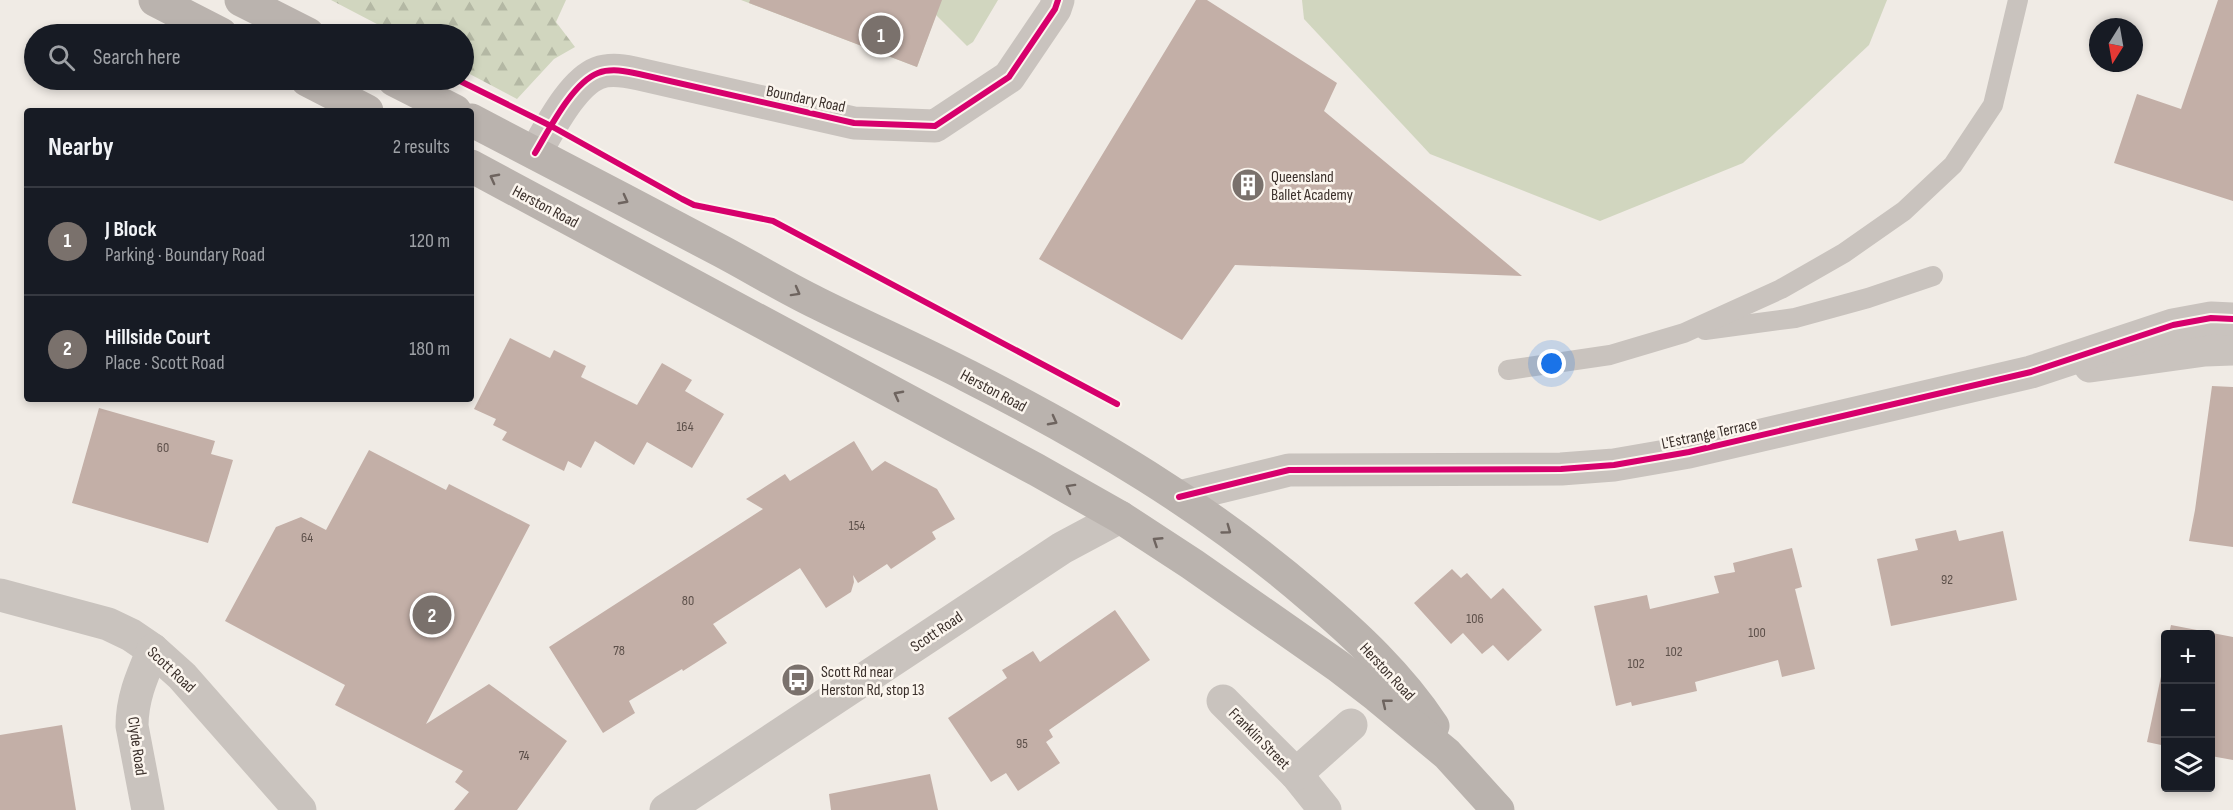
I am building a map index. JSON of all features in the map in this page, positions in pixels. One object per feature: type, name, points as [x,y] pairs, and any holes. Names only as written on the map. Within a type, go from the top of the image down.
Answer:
[{"type":"main road","points":[[155,0],[202,24]]},
{"type":"main road","points":[[241,0],[288,24]]},
{"type":"main road","points":[[326,90],[361,108]]},
{"type":"main road","points":[[414,90],[449,108]]},
{"type":"main road","name":"Herston Road","points":[[474,122],[817,303],[970,377],[1093,443],[1179,496],[1276,567],[1351,633],[1414,698],[1434,727],[1447,754]]},
{"type":"main road","points":[[535,153],[576,197],[693,263],[734,307]]},
{"type":"main road","name":"Herston Road","points":[[474,168],[1037,470],[1120,517],[1338,666],[1377,696],[1447,754],[1498,810]]},
{"type":"main road","points":[[1120,517],[1179,496]]},
{"type":"street","name":"Boundary Road","points":[[535,153],[577,88],[590,77],[607,71],[639,74],[854,123],[935,126],[1009,77],[1055,9],[1058,0]]},
{"type":"street","name":"L'Estrange Terrace","points":[[2147,346],[2188,321],[2211,318],[2233,319]]},
{"type":"street","name":"L'Estrange Terrace","points":[[1179,496],[1289,470],[1502,470],[1614,465],[1689,452],[2147,346],[2205,350],[2233,349]]},
{"type":"street","name":"Scott Road","points":[[666,810],[1062,548],[1120,517]]},
{"type":"street","name":"Scott Road","points":[[0,595],[108,624],[131,635],[153,650],[182,676],[300,810]]},
{"type":"street","name":"Clyde Road","points":[[148,810],[132,716],[136,688],[153,650]]},
{"type":"street","name":"Franklin Street","points":[[1223,701],[1296,774],[1325,810]]},
{"type":"street","name":"Franklin Street","points":[[1296,774],[1351,726]]},
{"type":"lane","points":[[1508,370],[1610,355],[1684,333],[1781,289],[1844,253],[1904,211],[1953,165],[1993,105],[2018,0]]},
{"type":"lane","points":[[1684,333],[1795,318],[1868,298],[1932,276]]},
{"type":"green space","points":[[331,0],[566,0],[556,22],[575,47],[554,59],[517,99],[474,76],[474,24],[377,24]]},
{"type":"green space","points":[[741,0],[998,0],[973,42],[967,46],[936,15],[917,67]]},
{"type":"green space","points":[[1302,0],[1887,0],[1869,45],[1743,163],[1600,221],[1430,154],[1304,19]]},
{"type":"building","points":[[750,0],[942,0],[917,67],[749,3]]},
{"type":"building","name":"Queensland Ballet Academy","points":[[1196,0],[1207,0],[1337,83],[1324,111],[1522,276],[1235,265],[1182,340],[1039,259]]},
{"type":"building","points":[[2218,0],[2233,0],[2233,201],[2114,163],[2137,94],[2181,109]]},
{"type":"building","points":[[510,338],[550,358],[554,350],[586,366],[581,377],[637,405],[662,363],[692,380],[685,391],[724,414],[692,468],[647,442],[634,465],[595,441],[581,468],[568,461],[564,471],[502,440],[507,432],[493,425],[496,419],[474,409]]},
{"type":"building","points":[[2212,386],[2233,387],[2233,547],[2189,541]]},
{"type":"building","points":[[99,408],[215,441],[211,454],[233,460],[208,543],[72,503]]},
{"type":"building","points":[[854,441],[872,471],[885,461],[937,489],[955,519],[932,532],[936,539],[891,569],[887,564],[858,583],[853,575],[854,582],[851,592],[826,608],[800,568],[713,624],[727,643],[629,701],[635,713],[603,733],[549,647],[763,509],[746,499],[785,474],[790,481]]},
{"type":"building","points":[[369,450],[446,490],[449,484],[530,525],[426,724],[489,684],[567,741],[517,810],[454,810],[469,792],[455,782],[463,771],[335,705],[345,685],[225,621],[276,527],[301,517],[326,530]]},
{"type":"building","points":[[1956,530],[1959,541],[2003,531],[2017,600],[1891,626],[1877,559],[1918,550],[1915,539]]},
{"type":"building","points":[[1792,548],[1802,587],[1795,589],[1815,669],[1782,677],[1778,660],[1695,682],[1697,691],[1632,706],[1631,702],[1616,706],[1594,606],[1647,595],[1650,609],[1719,593],[1714,576],[1735,572],[1733,563]]},
{"type":"building","points":[[1452,569],[1461,578],[1467,573],[1491,599],[1503,588],[1542,630],[1508,661],[1493,645],[1482,654],[1463,633],[1451,644],[1414,603]]},
{"type":"building","points":[[1115,610],[1150,660],[1049,730],[1053,737],[1046,742],[1060,763],[1018,791],[1006,773],[991,782],[948,718],[1007,678],[1002,670],[1033,651],[1040,662]]},
{"type":"building","points":[[2171,625],[2197,630],[2170,630]]},
{"type":"building","points":[[2215,634],[2233,637],[2233,760],[2215,757]]},
{"type":"building","points":[[2161,676],[2161,745],[2147,742]]},
{"type":"building","points":[[62,725],[76,810],[0,810],[0,735]]},
{"type":"building","points":[[930,774],[938,810],[831,810],[829,794]]},
{"type":"cycle path","points":[[535,153],[562,108],[579,86],[598,73],[618,70],[854,123],[935,126],[1009,77],[1055,9],[1058,0]]},
{"type":"cycle path","points":[[474,88],[551,126],[694,205],[773,221],[1117,404]]},
{"type":"cycle path","points":[[1179,497],[1289,470],[1561,469],[1614,465],[1689,452],[2031,372],[2173,325],[2211,318],[2233,319]]},
{"type":"place","name":"J Block","points":[[881,35]]},
{"type":"place","name":"Queensland Ballet Academy","points":[[1248,185]]},
{"type":"place","name":"Hillside Court","points":[[432,615]]},
{"type":"place","name":"Scott Rd near Herston Rd, stop 13","points":[[798,680]]}]
